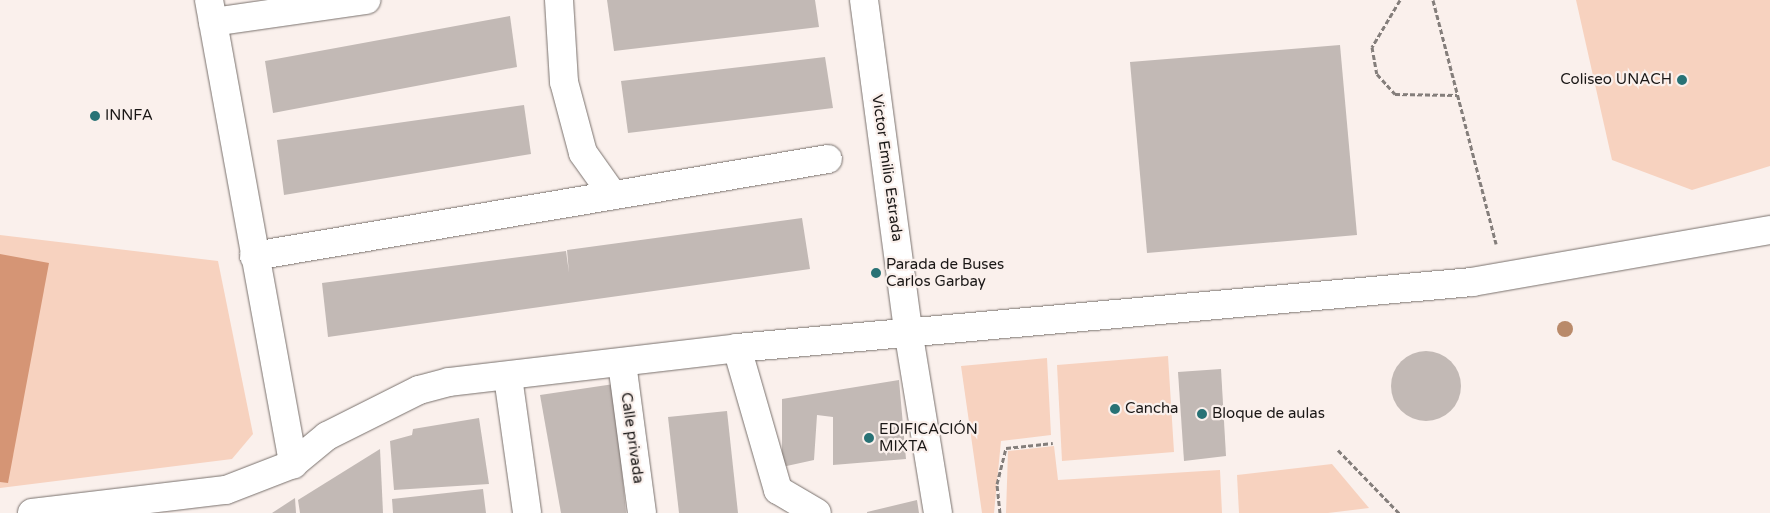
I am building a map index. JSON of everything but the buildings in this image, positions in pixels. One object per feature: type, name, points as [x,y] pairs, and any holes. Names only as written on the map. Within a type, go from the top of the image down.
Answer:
[{"type":"street","points":[[292,464],[211,11],[366,0]]},
{"type":"street","points":[[559,0],[564,82],[583,153],[613,195]]},
{"type":"street","name":"Victor Emilio Estrada","points":[[864,0],[909,336],[938,513]]},
{"type":"street","points":[[254,256],[828,160]]},
{"type":"street","points":[[32,513],[226,490],[292,464],[327,436],[419,390],[737,348],[909,336],[1504,277],[1770,230]]},
{"type":"street","points":[[737,348],[778,490],[817,513]]},
{"type":"street","name":"Calle privada","points":[[622,363],[642,513]]},
{"type":"street","points":[[508,377],[527,513]]},
{"type":"path","points":[[1400,0],[1372,47],[1377,74],[1395,94],[1457,95]]},
{"type":"path","points":[[1433,0],[1504,277]]},
{"type":"path","points":[[1000,513],[997,484],[1006,448],[1053,443]]},
{"type":"path","points":[[1338,450],[1399,513]]},
{"type":"shaded area","name":"Coliseo UNACH","points":[[1576,0],[1770,0],[1770,166],[1692,190],[1612,160]]},
{"type":"shaded area","points":[[0,235],[218,261],[253,434],[232,459],[0,488]]},
{"type":"shaded area","points":[[0,254],[49,263],[8,483],[0,482]]},
{"type":"shaded area","name":"Cancha","points":[[1168,356],[1174,452],[1062,461],[1057,365]]},
{"type":"shaded area","points":[[1047,358],[1051,435],[1001,441],[994,513],[982,513],[961,366]]},
{"type":"shaded area","points":[[1054,446],[1058,480],[1220,470],[1222,513],[1006,513],[1008,451]]},
{"type":"shaded area","points":[[1332,464],[1369,508],[1328,513],[1239,513],[1237,475]]},
{"type":"place","name":"Coliseo UNACH","points":[[1682,80]]},
{"type":"place","name":"INNFA","points":[[95,116]]},
{"type":"place","name":"Parada de Buses Carlos Garbay","points":[[876,273]]},
{"type":"place","name":"Cancha","points":[[1115,409]]},
{"type":"place","name":"Bloque de aulas","points":[[1202,414]]},
{"type":"place","name":"EDIFICACIÓN MIXTA","points":[[869,438]]}]
